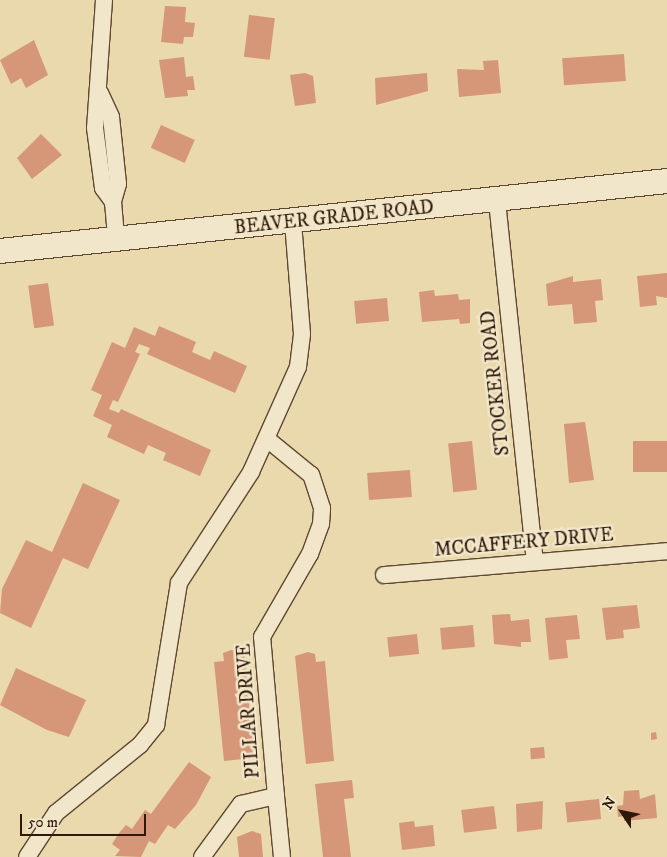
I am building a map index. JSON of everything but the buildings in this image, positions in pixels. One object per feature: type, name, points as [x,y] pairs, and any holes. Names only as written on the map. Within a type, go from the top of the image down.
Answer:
[{"type":"main road","name":"BEAVER GRADE ROAD","points":[[0,251],[497,201],[667,181]]},
{"type":"street","points":[[104,0],[100,91],[111,118],[118,184],[113,202],[116,240]]},
{"type":"street","name":"STOCKER ROAD","points":[[497,201],[535,561]]},
{"type":"street","points":[[27,857],[56,813],[152,732],[179,583],[268,439],[294,377],[302,345],[293,222]]},
{"type":"street","name":"PILLAR DRIVE","points":[[202,857],[241,804],[276,796],[262,637],[310,554],[322,508],[307,470],[268,439]]},
{"type":"street","name":"MCCAFFERY DRIVE","points":[[384,575],[667,551]]},
{"type":"street","points":[[276,796],[282,857]]}]
